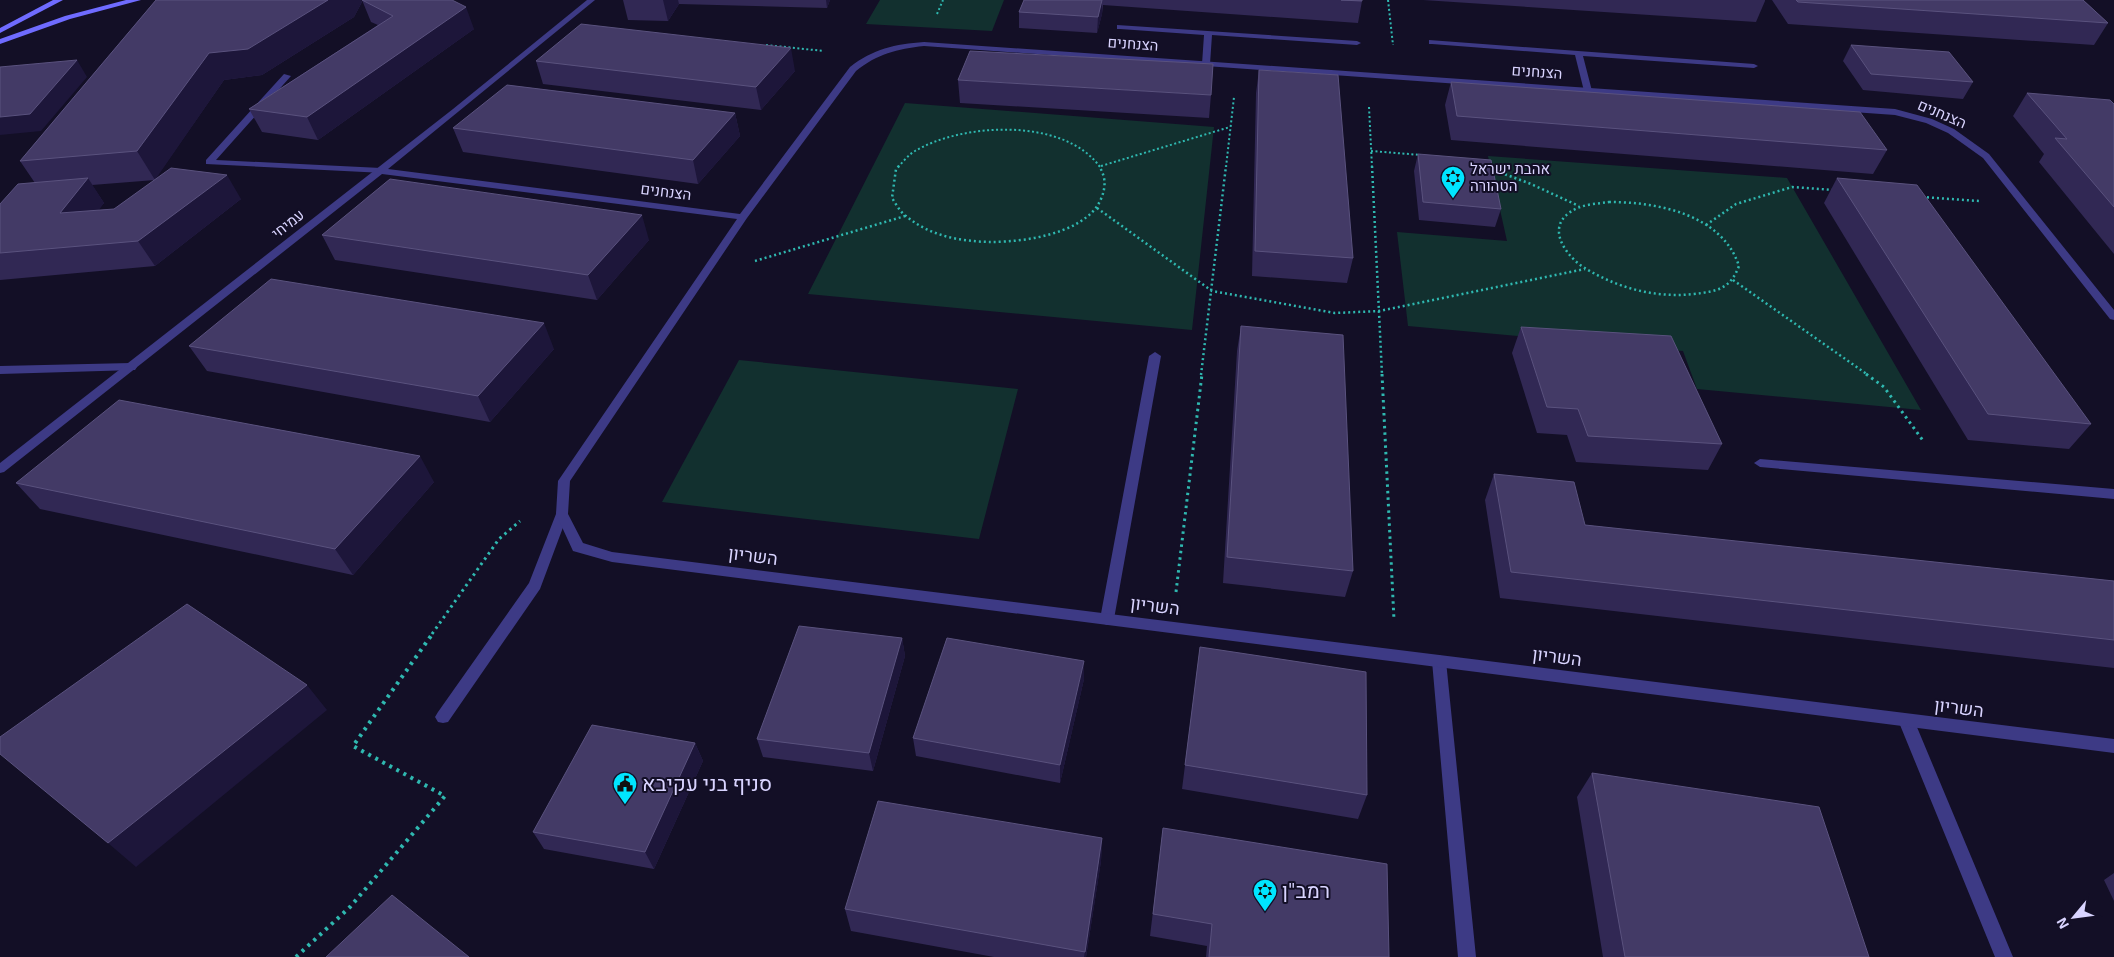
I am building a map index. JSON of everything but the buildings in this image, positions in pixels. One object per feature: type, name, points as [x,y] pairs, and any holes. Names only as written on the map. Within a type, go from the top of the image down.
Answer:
[{"type":"street","points":[[0,31],[59,0]]},
{"type":"street","points":[[103,0],[138,0]]},
{"type":"street","points":[[0,42],[61,18],[104,6],[138,0]]},
{"type":"street","name":"עמיחי","points":[[0,469],[381,171],[592,0]]},
{"type":"street","points":[[1120,27],[1357,43]]},
{"type":"street","points":[[1206,64],[1208,32]]},
{"type":"street","points":[[1432,42],[1754,66]]},
{"type":"street","name":"הצנחנים","points":[[287,76],[209,162],[381,171],[743,217],[853,69],[870,55],[894,46],[924,44],[1895,112],[1929,121],[1951,131],[1986,156],[2114,317]]},
{"type":"street","points":[[1578,53],[1588,91]]},
{"type":"street","name":"השריון","points":[[743,217],[564,481],[562,514],[578,547],[612,557],[2114,746]]},
{"type":"street","points":[[1108,619],[1155,356]]},
{"type":"street","points":[[0,370],[130,367]]},
{"type":"street","points":[[1760,463],[2114,494]]},
{"type":"street","points":[[443,717],[535,585],[562,514]]},
{"type":"street","points":[[1439,661],[1468,957]]},
{"type":"street","points":[[1906,720],[2004,957]]},
{"type":"path","points":[[1388,0],[1396,78]]},
{"type":"path","points":[[764,45],[870,55]]},
{"type":"path","points":[[1172,627],[1238,66]]},
{"type":"path","points":[[1368,75],[1396,656]]},
{"type":"path","points":[[1101,166],[1230,127]]},
{"type":"path","points":[[1007,129],[1057,137],[1084,150],[1101,166],[1106,188],[1097,208],[1075,225],[1042,237],[1006,243],[966,241],[931,232],[905,216],[892,198],[896,170],[913,152],[940,139],[972,131],[1007,129]]},
{"type":"path","points":[[1371,151],[1428,156]]},
{"type":"path","points":[[1488,168],[1531,184],[1580,206]]},
{"type":"path","points":[[1706,225],[1736,204],[1792,186],[1838,190]]},
{"type":"path","points":[[1914,197],[2024,204]]},
{"type":"path","points":[[1604,201],[1650,204],[1680,212],[1706,225],[1733,249],[1739,266],[1733,280],[1716,291],[1676,296],[1644,293],[1612,284],[1585,269],[1562,246],[1558,230],[1564,216],[1580,206],[1604,201]]},
{"type":"path","points":[[1097,208],[1212,291],[1335,313],[1379,311],[1585,269]]},
{"type":"path","points":[[703,276],[905,216]]},
{"type":"path","points":[[1733,280],[1884,387],[1950,479]]},
{"type":"green space","points":[[880,0],[1004,0],[992,31],[866,24]]},
{"type":"green space","points":[[905,103],[1214,127],[1192,330],[808,294]]},
{"type":"green space","points":[[1488,156],[1787,178],[1921,410],[1697,389],[1683,351],[1408,326],[1397,232],[1507,241]]},
{"type":"green space","points":[[739,360],[1018,389],[979,539],[662,502]]},
{"type":"place","name":"אהבת ישראל הטהורה","points":[[1453,199]]},
{"type":"place","name":"סניף בני עקיבא","points":[[625,805]]},
{"type":"place","name":"רמב\"ן","points":[[1265,912]]}]
